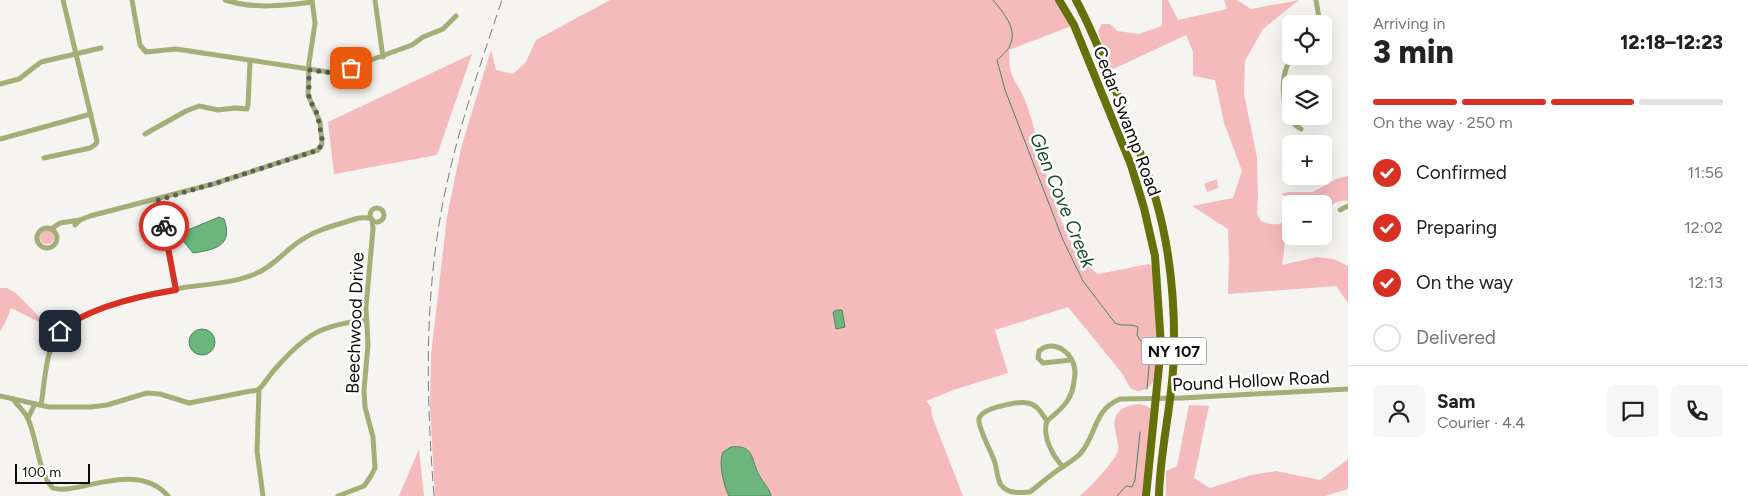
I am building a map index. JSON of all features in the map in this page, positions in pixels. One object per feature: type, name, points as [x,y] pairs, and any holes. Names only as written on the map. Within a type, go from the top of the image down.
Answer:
[{"type":"main road","name":"Cedar Swamp Road","points":[[1059,0],[1074,26],[1120,137],[1144,208],[1154,252],[1161,346],[1146,496]]},
{"type":"main road","name":"Cedar Swamp Road","points":[[1076,0],[1090,27],[1132,132],[1158,207],[1168,259],[1173,306],[1174,355],[1159,496]]},
{"type":"main road","points":[[1120,137],[1132,132]]},
{"type":"main road","points":[[1154,252],[1157,242],[1151,215],[1152,210],[1158,207]]},
{"type":"street","points":[[44,158],[94,146],[97,141],[64,0]]},
{"type":"street","points":[[132,0],[140,45],[146,52],[176,49],[335,73],[412,45],[423,37],[443,29],[456,16]]},
{"type":"street","points":[[51,229],[56,234],[55,244],[49,248],[42,247],[37,239],[38,233],[45,228],[51,229],[60,223],[80,220],[158,200],[318,150],[322,144],[322,138],[317,113],[309,99],[309,70],[315,24],[312,1],[277,7],[265,7],[225,0]]},
{"type":"street","points":[[375,0],[383,57]]},
{"type":"street","points":[[1316,0],[1318,15]]},
{"type":"street","points":[[0,84],[19,79],[41,62],[101,48]]},
{"type":"street","points":[[145,134],[186,111],[199,106],[218,110],[247,109],[250,61]]},
{"type":"street","points":[[1287,65],[1283,78],[1283,93],[1292,123],[1301,129]]},
{"type":"street","points":[[0,139],[91,114]]},
{"type":"street","points":[[41,406],[51,347],[60,331],[79,318],[98,310],[134,299],[176,290],[158,200]]},
{"type":"street","points":[[1340,210],[1348,206]]},
{"type":"street","name":"Beechwood Drive","points":[[176,290],[236,280],[253,275],[266,269],[296,244],[315,232],[358,218],[372,219],[373,230],[366,320],[368,345],[364,390],[373,437],[375,468],[364,486],[338,496]]},
{"type":"street","points":[[75,225],[80,220]]},
{"type":"street","points":[[263,496],[257,451],[259,389],[282,361],[308,336],[321,329],[341,323],[366,320]]},
{"type":"street","points":[[1047,421],[1062,407],[1072,393],[1075,371],[1071,360],[1060,347],[1048,346],[1039,351],[1038,358],[1044,363],[1071,360]]},
{"type":"street","points":[[0,396],[41,406],[61,408],[91,407],[120,402],[147,393],[160,394],[182,402],[194,403],[259,389]]},
{"type":"street","name":"Pound Hollow Road","points":[[1063,466],[1076,458],[1087,445],[1099,417],[1112,402],[1120,399],[1170,399],[1348,389]]},
{"type":"street","points":[[12,399],[28,418],[45,478],[52,488],[58,492],[72,493],[114,484],[143,482],[160,487],[168,496]]},
{"type":"street","points":[[1007,496],[1010,493],[1016,494],[1030,492],[1063,466],[1056,460],[1049,445],[1046,431],[1047,421],[1037,407],[1028,403],[994,408],[984,412],[979,418],[980,427],[992,453],[1001,485],[1016,494]]},
{"type":"street","points":[[28,418],[35,404]]},
{"type":"shaded area","points":[[610,0],[1059,0],[1074,25],[1009,50],[1010,69],[1032,120],[1052,194],[1061,219],[1071,241],[1083,260],[1098,274],[1149,264],[1153,267],[1159,346],[1155,379],[1147,389],[1138,391],[1131,389],[1121,372],[1068,307],[995,330],[1008,373],[956,389],[926,401],[931,407],[932,416],[963,496],[435,496],[430,407],[431,355],[447,217],[461,148],[491,50],[496,70],[513,74],[526,62],[536,40]]},
{"type":"shaded area","points":[[1162,0],[1168,0],[1178,20],[1227,9],[1224,0],[1237,0],[1251,9],[1299,0],[1263,29],[1245,61],[1244,94],[1257,157],[1257,214],[1261,221],[1270,224],[1282,223],[1282,245],[1285,245],[1282,265],[1317,257],[1334,259],[1348,266],[1348,303],[1336,286],[1228,294],[1228,229],[1192,206],[1233,198],[1242,171],[1224,123],[1215,80],[1193,76],[1193,52],[1186,35],[1109,71],[1098,31],[1102,24],[1110,24],[1117,31],[1139,34],[1162,26]]},
{"type":"shaded area","points":[[472,54],[437,155],[334,174],[328,122]]},
{"type":"shaded area","points":[[1348,176],[1348,201],[1336,202],[1332,206],[1332,195],[1281,194],[1313,192],[1325,185],[1332,185],[1332,181]]},
{"type":"shaded area","points":[[1217,179],[1218,188],[1207,192],[1204,184]]},
{"type":"shaded area","points":[[219,217],[224,219],[226,228],[224,241],[215,248],[193,253],[184,242],[183,232]]},
{"type":"shaded area","points":[[47,230],[52,232],[54,237],[52,242],[47,244],[42,242],[40,237],[42,232]]},
{"type":"shaded area","points":[[0,288],[7,288],[16,293],[49,327],[11,308],[0,331]]},
{"type":"shaded area","points":[[842,310],[845,327],[836,329],[833,312]]},
{"type":"shaded area","points":[[202,329],[211,333],[215,342],[211,351],[202,355],[193,351],[189,342],[193,333]]},
{"type":"shaded area","points":[[1139,404],[1151,409],[1146,496],[1079,496],[1100,476],[1118,451],[1115,421],[1118,412],[1132,405]]},
{"type":"shaded area","points":[[1189,405],[1209,406],[1194,478],[1210,488],[1251,475],[1276,471],[1320,480],[1348,458],[1348,489],[1325,496],[1166,496],[1166,471],[1177,466]]},
{"type":"shaded area","points":[[731,447],[744,448],[748,451],[756,470],[771,496],[729,496],[725,487],[721,462],[723,452]]},
{"type":"shaded area","points":[[419,449],[424,496],[399,496]]},
{"type":"waterway","name":"Glen Cove Creek","points":[[993,0],[1008,21],[1012,33],[1009,47],[997,60],[1005,90],[1063,240],[1083,281],[1115,323],[1138,327],[1137,335],[1150,355],[1147,389]]},
{"type":"waterway","name":"Glen Cove Creek","points":[[1117,496],[1126,486],[1132,487],[1135,480],[1140,432]]},
{"type":"railway","points":[[434,496],[429,420],[428,346],[433,272],[438,234],[444,197],[456,147],[502,0]]},
{"type":"way so far","points":[[164,226],[158,200],[318,150],[322,144],[322,138],[320,122],[308,95],[309,70],[335,73],[351,68]]},
{"type":"route","points":[[60,331],[79,318],[98,310],[134,299],[176,290],[164,226]]}]
